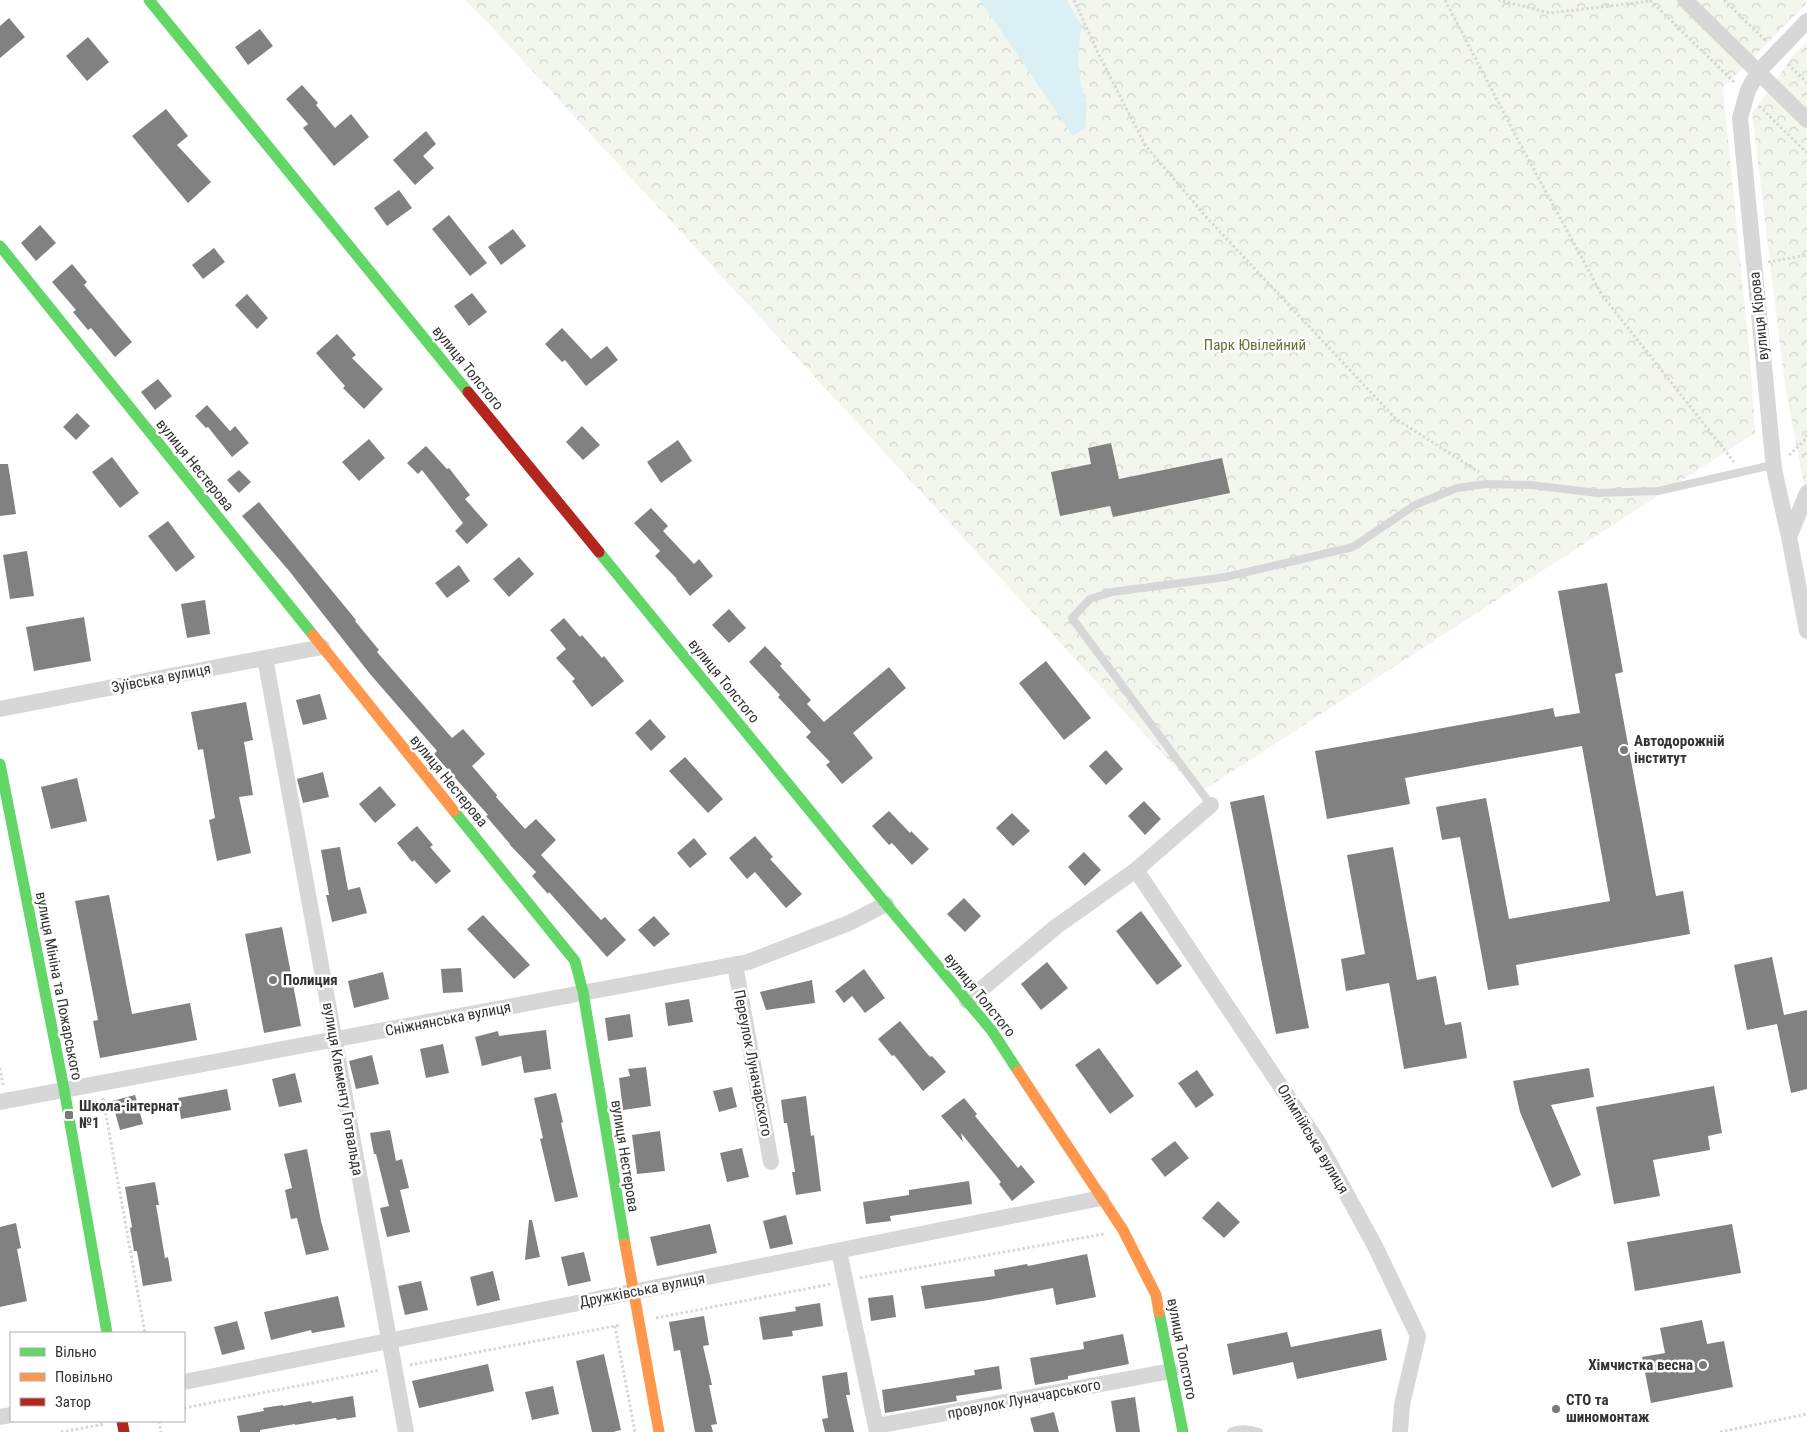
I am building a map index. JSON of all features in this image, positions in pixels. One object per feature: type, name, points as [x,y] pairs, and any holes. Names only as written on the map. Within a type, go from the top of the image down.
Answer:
[{"type":"street","name":"вулиця Толстого","points":[[149,0],[992,1032],[1123,1230],[1156,1295],[1183,1432]]},
{"type":"street","points":[[1684,0],[1807,120]]},
{"type":"street","name":"вулиця Кірова","points":[[1807,21],[1758,72],[1747,94],[1740,118],[1774,469],[1807,631]]},
{"type":"street","name":"вулиця Нестерова","points":[[0,246],[574,961],[583,992],[633,1292],[659,1432]]},
{"type":"street","points":[[1789,537],[1807,493]]},
{"type":"street","name":"Зуївська вулиця","points":[[0,709],[322,647]]},
{"type":"street","name":"вулиця Клементу Готвальда","points":[[265,658],[406,1432]]},
{"type":"street","name":"вулиця Мініна та Пожарського","points":[[0,764],[64,1089],[107,1332]]},
{"type":"street","points":[[967,1001],[1057,926],[1136,870],[1211,805]]},
{"type":"street","name":"Олімпійська вулиця","points":[[1136,870],[1318,1142],[1375,1246],[1418,1336],[1402,1405],[1400,1432]]},
{"type":"street","name":"Сніжнянська вулиця","points":[[0,1102],[735,965],[748,962],[849,923],[886,904]]},
{"type":"street","name":"Переулок Луначарского","points":[[735,965],[771,1162]]},
{"type":"street","name":"Дружківська вулиця","points":[[185,1382],[1101,1198]]},
{"type":"street","name":"провулок Луначарського","points":[[839,1251],[877,1429],[1171,1371]]},
{"type":"street","points":[[118,1422],[124,1432]]},
{"type":"lane","points":[[1211,805],[1072,618],[1090,599],[1112,592],[1226,577],[1354,547],[1415,505],[1457,488],[1501,484],[1531,485],[1597,493],[1658,491],[1768,466],[1774,469]]},
{"type":"lane","points":[[1231,1432],[1235,1430],[1252,1430],[1259,1432]]},
{"type":"path","points":[[1074,0],[1099,55],[1145,145],[1208,219],[1396,419],[1485,476],[1501,484]]},
{"type":"path","points":[[1445,0],[1518,142],[1602,295],[1742,472]]},
{"type":"path","points":[[1498,0],[1550,13],[1651,1],[1807,153]]},
{"type":"path","points":[[1754,264],[1807,255]]},
{"type":"path","points":[[1774,469],[1804,441],[1807,433]]},
{"type":"path","points":[[100,1082],[145,1332]]},
{"type":"path","points":[[615,1326],[635,1432]]},
{"type":"path","points":[[1720,1432],[1807,1414]]},
{"type":"path","points":[[62,1432],[118,1422]]},
{"type":"green space","name":"Парк Ювілейний","points":[[465,0],[1807,0],[1807,3],[1723,88],[1751,369],[1755,433],[1199,793]]},
{"type":"green space","points":[[1807,42],[1807,501],[1785,386],[1752,113],[1795,53]]},
{"type":"shaded area","points":[[980,0],[1067,0],[1081,25],[1078,59],[1081,86],[1087,104],[1085,128],[1073,136]]},
{"type":"building","points":[[9,18],[25,37],[0,58],[0,26]]},
{"type":"building","points":[[260,29],[273,46],[248,65],[235,47]]},
{"type":"building","points":[[88,37],[109,62],[87,81],[66,56]]},
{"type":"building","points":[[302,85],[318,103],[316,105],[335,128],[351,114],[369,137],[334,166],[303,128],[308,124],[286,99]]},
{"type":"building","points":[[166,109],[188,136],[177,145],[211,182],[188,203],[132,136]]},
{"type":"building","points":[[426,131],[436,144],[423,156],[434,168],[415,185],[393,160]]},
{"type":"building","points":[[399,190],[412,208],[387,226],[374,208]]},
{"type":"building","points":[[449,215],[487,263],[470,276],[432,229]]},
{"type":"building","points":[[40,225],[56,243],[36,261],[21,243]]},
{"type":"building","points":[[513,229],[526,246],[501,265],[488,247]]},
{"type":"building","points":[[214,248],[225,262],[203,279],[192,265]]},
{"type":"building","points":[[72,264],[87,282],[84,285],[132,342],[115,357],[91,328],[88,330],[73,312],[76,310],[52,282]]},
{"type":"building","points":[[472,293],[487,312],[469,326],[454,306]]},
{"type":"building","points":[[247,294],[268,318],[257,329],[235,305]]},
{"type":"building","points":[[562,328],[591,359],[607,346],[618,360],[586,386],[565,360],[562,362],[545,344]]},
{"type":"building","points":[[337,334],[356,355],[352,358],[383,389],[364,409],[343,388],[345,386],[316,353]]},
{"type":"building","points":[[158,379],[172,396],[155,410],[141,392]]},
{"type":"building","points":[[207,405],[230,431],[235,426],[249,443],[232,457],[208,427],[206,428],[195,416]]},
{"type":"building","points":[[77,413],[90,426],[76,440],[63,427]]},
{"type":"building","points":[[582,426],[600,445],[583,460],[566,442]]},
{"type":"building","points":[[369,439],[385,458],[359,481],[342,462]]},
{"type":"building","points":[[678,440],[692,461],[661,483],[647,462]]},
{"type":"building","points":[[1111,443],[1119,479],[1222,458],[1230,493],[1113,517],[1110,506],[1060,516],[1051,472],[1091,464],[1088,448]]},
{"type":"building","points":[[426,446],[447,469],[449,468],[470,495],[465,499],[488,525],[467,544],[455,531],[463,523],[422,470],[418,474],[407,463]]},
{"type":"building","points":[[112,457],[139,493],[120,508],[92,472]]},
{"type":"building","points":[[0,464],[8,464],[16,514],[0,516]]},
{"type":"building","points":[[239,470],[251,482],[239,493],[227,480]]},
{"type":"building","points":[[259,502],[356,620],[379,650],[377,652],[452,738],[463,729],[485,754],[472,766],[497,795],[496,797],[525,829],[536,819],[556,840],[541,855],[601,920],[605,917],[626,940],[607,957],[549,892],[548,894],[532,876],[536,872],[510,845],[486,816],[488,815],[434,754],[437,751],[370,674],[290,572],[242,516]]},
{"type":"building","points":[[651,508],[668,526],[663,531],[694,564],[699,559],[713,576],[690,596],[655,556],[660,551],[634,523]]},
{"type":"building","points":[[168,521],[195,557],[176,572],[148,536]]},
{"type":"building","points":[[27,551],[34,596],[10,599],[3,555]]},
{"type":"building","points":[[519,557],[534,574],[509,597],[493,579]]},
{"type":"building","points":[[459,565],[470,581],[447,598],[435,583]]},
{"type":"building","points":[[1607,583],[1623,672],[1615,674],[1656,896],[1683,891],[1690,934],[1516,965],[1519,985],[1488,990],[1460,837],[1442,840],[1436,807],[1486,798],[1509,919],[1610,901],[1582,746],[1405,778],[1410,804],[1327,819],[1315,751],[1553,708],[1555,717],[1580,713],[1558,591]]},
{"type":"building","points":[[205,600],[210,634],[187,638],[181,604]]},
{"type":"building","points":[[729,609],[746,628],[729,643],[712,625]]},
{"type":"building","points":[[84,617],[91,661],[34,671],[26,627]]},
{"type":"building","points":[[564,618],[602,658],[604,656],[624,681],[592,707],[572,681],[575,679],[556,658],[566,649],[550,630]]},
{"type":"building","points":[[765,646],[782,664],[780,666],[811,700],[807,704],[824,722],[889,667],[906,688],[853,733],[873,758],[842,784],[826,765],[830,762],[806,737],[811,732],[749,662]]},
{"type":"building","points":[[1046,661],[1091,718],[1064,740],[1019,683]]},
{"type":"building","points":[[320,694],[327,719],[303,725],[296,700]]},
{"type":"building","points":[[246,702],[253,740],[244,742],[253,795],[239,797],[251,853],[217,861],[209,820],[215,818],[203,749],[198,750],[191,712]]},
{"type":"building","points":[[650,719],[666,737],[651,751],[635,733]]},
{"type":"building","points":[[1106,750],[1123,769],[1106,785],[1089,766]]},
{"type":"building","points":[[685,757],[723,799],[708,813],[669,771]]},
{"type":"building","points":[[323,772],[329,797],[303,803],[297,779]]},
{"type":"building","points":[[77,778],[87,821],[51,829],[41,787]]},
{"type":"building","points":[[380,786],[396,805],[375,823],[359,804]]},
{"type":"building","points":[[1264,795],[1309,1028],[1276,1034],[1230,802]]},
{"type":"building","points":[[1144,801],[1161,819],[1145,835],[1128,816]]},
{"type":"building","points":[[889,811],[929,849],[912,865],[892,843],[889,845],[872,826]]},
{"type":"building","points":[[1012,813],[1030,831],[1013,846],[996,828]]},
{"type":"building","points":[[417,826],[433,845],[430,847],[451,871],[436,884],[414,860],[412,862],[397,843]]},
{"type":"building","points":[[755,836],[773,857],[770,859],[802,894],[786,908],[755,872],[747,879],[729,858]]},
{"type":"building","points":[[694,838],[707,854],[690,868],[677,853]]},
{"type":"building","points":[[340,847],[348,890],[360,887],[367,913],[332,922],[326,895],[329,895],[321,850]]},
{"type":"building","points":[[1393,847],[1417,980],[1436,976],[1445,1025],[1461,1022],[1467,1058],[1404,1069],[1389,983],[1346,991],[1341,959],[1365,954],[1347,855]]},
{"type":"building","points":[[1084,852],[1101,870],[1085,886],[1068,867]]},
{"type":"building","points":[[109,895],[132,1014],[190,1003],[197,1040],[100,1058],[93,1021],[98,1020],[75,901]]},
{"type":"building","points":[[964,898],[981,916],[965,932],[947,914]]},
{"type":"building","points":[[1141,911],[1182,966],[1157,985],[1116,931]]},
{"type":"building","points":[[483,915],[530,965],[514,979],[467,929]]},
{"type":"building","points":[[654,916],[670,934],[654,947],[638,930]]},
{"type":"building","name":"Полиция","points":[[282,927],[301,1026],[264,1033],[245,934]]},
{"type":"building","points":[[1772,957],[1784,1015],[1807,1010],[1807,1089],[1791,1093],[1777,1024],[1747,1030],[1734,965]]},
{"type":"building","points":[[1047,962],[1068,988],[1041,1010],[1021,984]]},
{"type":"building","points":[[461,968],[463,992],[443,993],[441,969]]},
{"type":"building","points":[[864,969],[885,998],[865,1013],[852,996],[844,1003],[835,991]]},
{"type":"building","points":[[383,972],[389,999],[354,1008],[348,981]]},
{"type":"building","points":[[812,980],[815,1003],[766,1010],[760,992]]},
{"type":"building","points":[[689,999],[693,1022],[668,1026],[665,1003]]},
{"type":"building","points":[[630,1014],[633,1037],[608,1041],[605,1018]]},
{"type":"building","points":[[900,1021],[930,1057],[932,1056],[946,1072],[923,1091],[894,1055],[892,1056],[878,1039]]},
{"type":"building","points":[[546,1030],[551,1069],[524,1073],[521,1056],[482,1066],[475,1037],[498,1031],[499,1036]]},
{"type":"building","points":[[443,1044],[449,1073],[426,1078],[420,1049]]},
{"type":"building","points":[[1099,1048],[1134,1096],[1110,1114],[1075,1065]]},
{"type":"building","points":[[372,1055],[379,1084],[356,1089],[349,1061]]},
{"type":"building","points":[[646,1067],[651,1106],[623,1110],[619,1078],[630,1076],[628,1069]]},
{"type":"building","points":[[1589,1068],[1594,1097],[1551,1105],[1581,1175],[1552,1188],[1520,1112],[1513,1081]]},
{"type":"building","points":[[1197,1070],[1214,1095],[1196,1108],[1178,1083]]},
{"type":"building","points":[[295,1073],[302,1102],[279,1107],[272,1079]]},
{"type":"building","points":[[1714,1086],[1722,1133],[1708,1136],[1710,1150],[1653,1160],[1660,1196],[1614,1204],[1596,1107]]},
{"type":"building","points":[[732,1087],[737,1107],[719,1112],[713,1091]]},
{"type":"building","points":[[227,1089],[231,1110],[181,1119],[178,1098]]},
{"type":"building","points":[[556,1093],[578,1197],[555,1202],[540,1139],[543,1138],[534,1098]]},
{"type":"building","points":[[135,1095],[143,1124],[120,1130],[112,1101]]},
{"type":"building","points":[[806,1096],[811,1136],[814,1135],[821,1191],[796,1195],[792,1172],[795,1172],[781,1100]]},
{"type":"building","points":[[964,1098],[977,1114],[975,1116],[1018,1168],[1021,1165],[1035,1182],[1012,1201],[999,1184],[1001,1182],[961,1133],[963,1142],[941,1116]]},
{"type":"building","points":[[390,1130],[396,1161],[402,1159],[409,1188],[400,1190],[410,1232],[387,1237],[380,1208],[389,1206],[370,1133]]},
{"type":"building","points":[[660,1131],[665,1171],[637,1174],[632,1135]]},
{"type":"building","points":[[1175,1141],[1189,1158],[1165,1177],[1151,1159]]},
{"type":"building","points":[[742,1148],[749,1177],[727,1182],[720,1153]]},
{"type":"building","points":[[307,1149],[321,1221],[329,1250],[306,1255],[297,1218],[291,1219],[285,1190],[292,1188],[284,1154]]},
{"type":"building","points":[[969,1181],[972,1204],[890,1216],[891,1221],[866,1224],[863,1202],[909,1195],[909,1190]]},
{"type":"building","points":[[155,1182],[159,1205],[156,1205],[165,1258],[168,1257],[172,1281],[143,1286],[137,1251],[134,1251],[125,1187]]},
{"type":"building","points":[[1218,1201],[1240,1222],[1224,1238],[1202,1218]]},
{"type":"building","points":[[786,1215],[793,1244],[770,1249],[763,1221]]},
{"type":"building","points":[[529,1220],[532,1220],[540,1257],[525,1260]]},
{"type":"building","points":[[16,1223],[21,1248],[17,1249],[27,1301],[0,1307],[0,1227]]},
{"type":"building","points":[[710,1224],[717,1253],[657,1266],[650,1237]]},
{"type":"building","points":[[1732,1224],[1741,1273],[1635,1291],[1627,1242]]},
{"type":"building","points":[[584,1252],[591,1281],[568,1286],[561,1257]]},
{"type":"building","points":[[1087,1254],[1096,1297],[1056,1305],[1053,1288],[925,1309],[921,1286],[995,1276],[994,1270],[1027,1264],[1028,1266]]},
{"type":"building","points":[[493,1271],[500,1300],[477,1306],[470,1277]]},
{"type":"building","points":[[421,1281],[428,1310],[405,1315],[398,1286]]},
{"type":"building","points":[[893,1295],[896,1317],[871,1321],[868,1298]]},
{"type":"building","points":[[338,1296],[345,1327],[312,1333],[311,1330],[271,1340],[264,1312]]},
{"type":"building","points":[[820,1303],[823,1326],[792,1331],[793,1336],[763,1340],[759,1317],[796,1311],[795,1307]]},
{"type":"building","points":[[704,1316],[709,1345],[703,1346],[712,1385],[709,1385],[717,1424],[711,1425],[713,1432],[695,1432],[680,1350],[674,1351],[669,1322]]},
{"type":"building","points":[[1702,1320],[1707,1344],[1724,1341],[1733,1387],[1651,1403],[1642,1357],[1665,1353],[1660,1328]]},
{"type":"building","points":[[237,1321],[245,1349],[222,1355],[214,1327]]},
{"type":"building","points":[[1381,1329],[1387,1360],[1297,1379],[1293,1362],[1233,1375],[1227,1344],[1287,1332],[1291,1347]]},
{"type":"building","points":[[1123,1334],[1129,1364],[1068,1376],[1068,1379],[1035,1385],[1030,1358],[1084,1349],[1083,1342]]},
{"type":"building","points":[[604,1354],[621,1430],[592,1432],[576,1361]]},
{"type":"building","points":[[488,1364],[494,1391],[419,1408],[412,1381]]},
{"type":"building","points":[[999,1366],[1002,1389],[956,1396],[957,1401],[885,1413],[882,1390],[975,1375],[974,1370]]},
{"type":"building","points":[[847,1372],[850,1395],[846,1395],[854,1432],[825,1432],[822,1419],[828,1418],[822,1376]]},
{"type":"building","points":[[553,1386],[559,1414],[532,1420],[525,1392]]},
{"type":"building","points":[[353,1396],[356,1417],[295,1424],[260,1430],[260,1432],[240,1432],[237,1416],[264,1411],[263,1408],[311,1401],[312,1403]]},
{"type":"building","points":[[1135,1397],[1140,1432],[1116,1432],[1111,1401]]},
{"type":"building","points":[[1054,1412],[1059,1432],[1034,1432],[1030,1418]]},
{"type":"traffic: fast","points":[[149,0],[468,392]]},
{"type":"traffic: fast","points":[[0,246],[313,635]]},
{"type":"traffic: fast","points":[[599,552],[992,1031],[1018,1071]]},
{"type":"traffic: fast","points":[[0,764],[64,1089],[107,1332]]},
{"type":"traffic: fast","points":[[454,811],[575,961],[583,992],[625,1244]]},
{"type":"traffic: fast","points":[[1159,1312],[1183,1432]]},
{"type":"traffic: slow","points":[[313,635],[454,811]]},
{"type":"traffic: slow","points":[[1018,1071],[1123,1230],[1156,1295],[1159,1312]]},
{"type":"traffic: slow","points":[[625,1244],[659,1432]]},
{"type":"traffic: jam","points":[[468,392],[599,552]]},
{"type":"traffic: jam","points":[[122,1422],[124,1432]]},
{"type":"place","name":"Автодорожній інститут","points":[[1624,750]]},
{"type":"place","name":"Полиция","points":[[273,980]]},
{"type":"place","name":"Школа-інтернат №1","points":[[69,1115]]},
{"type":"place","name":"Хімчистка весна","points":[[1703,1365]]},
{"type":"place","name":"СТО та шиномонтаж","points":[[1556,1409]]}]
